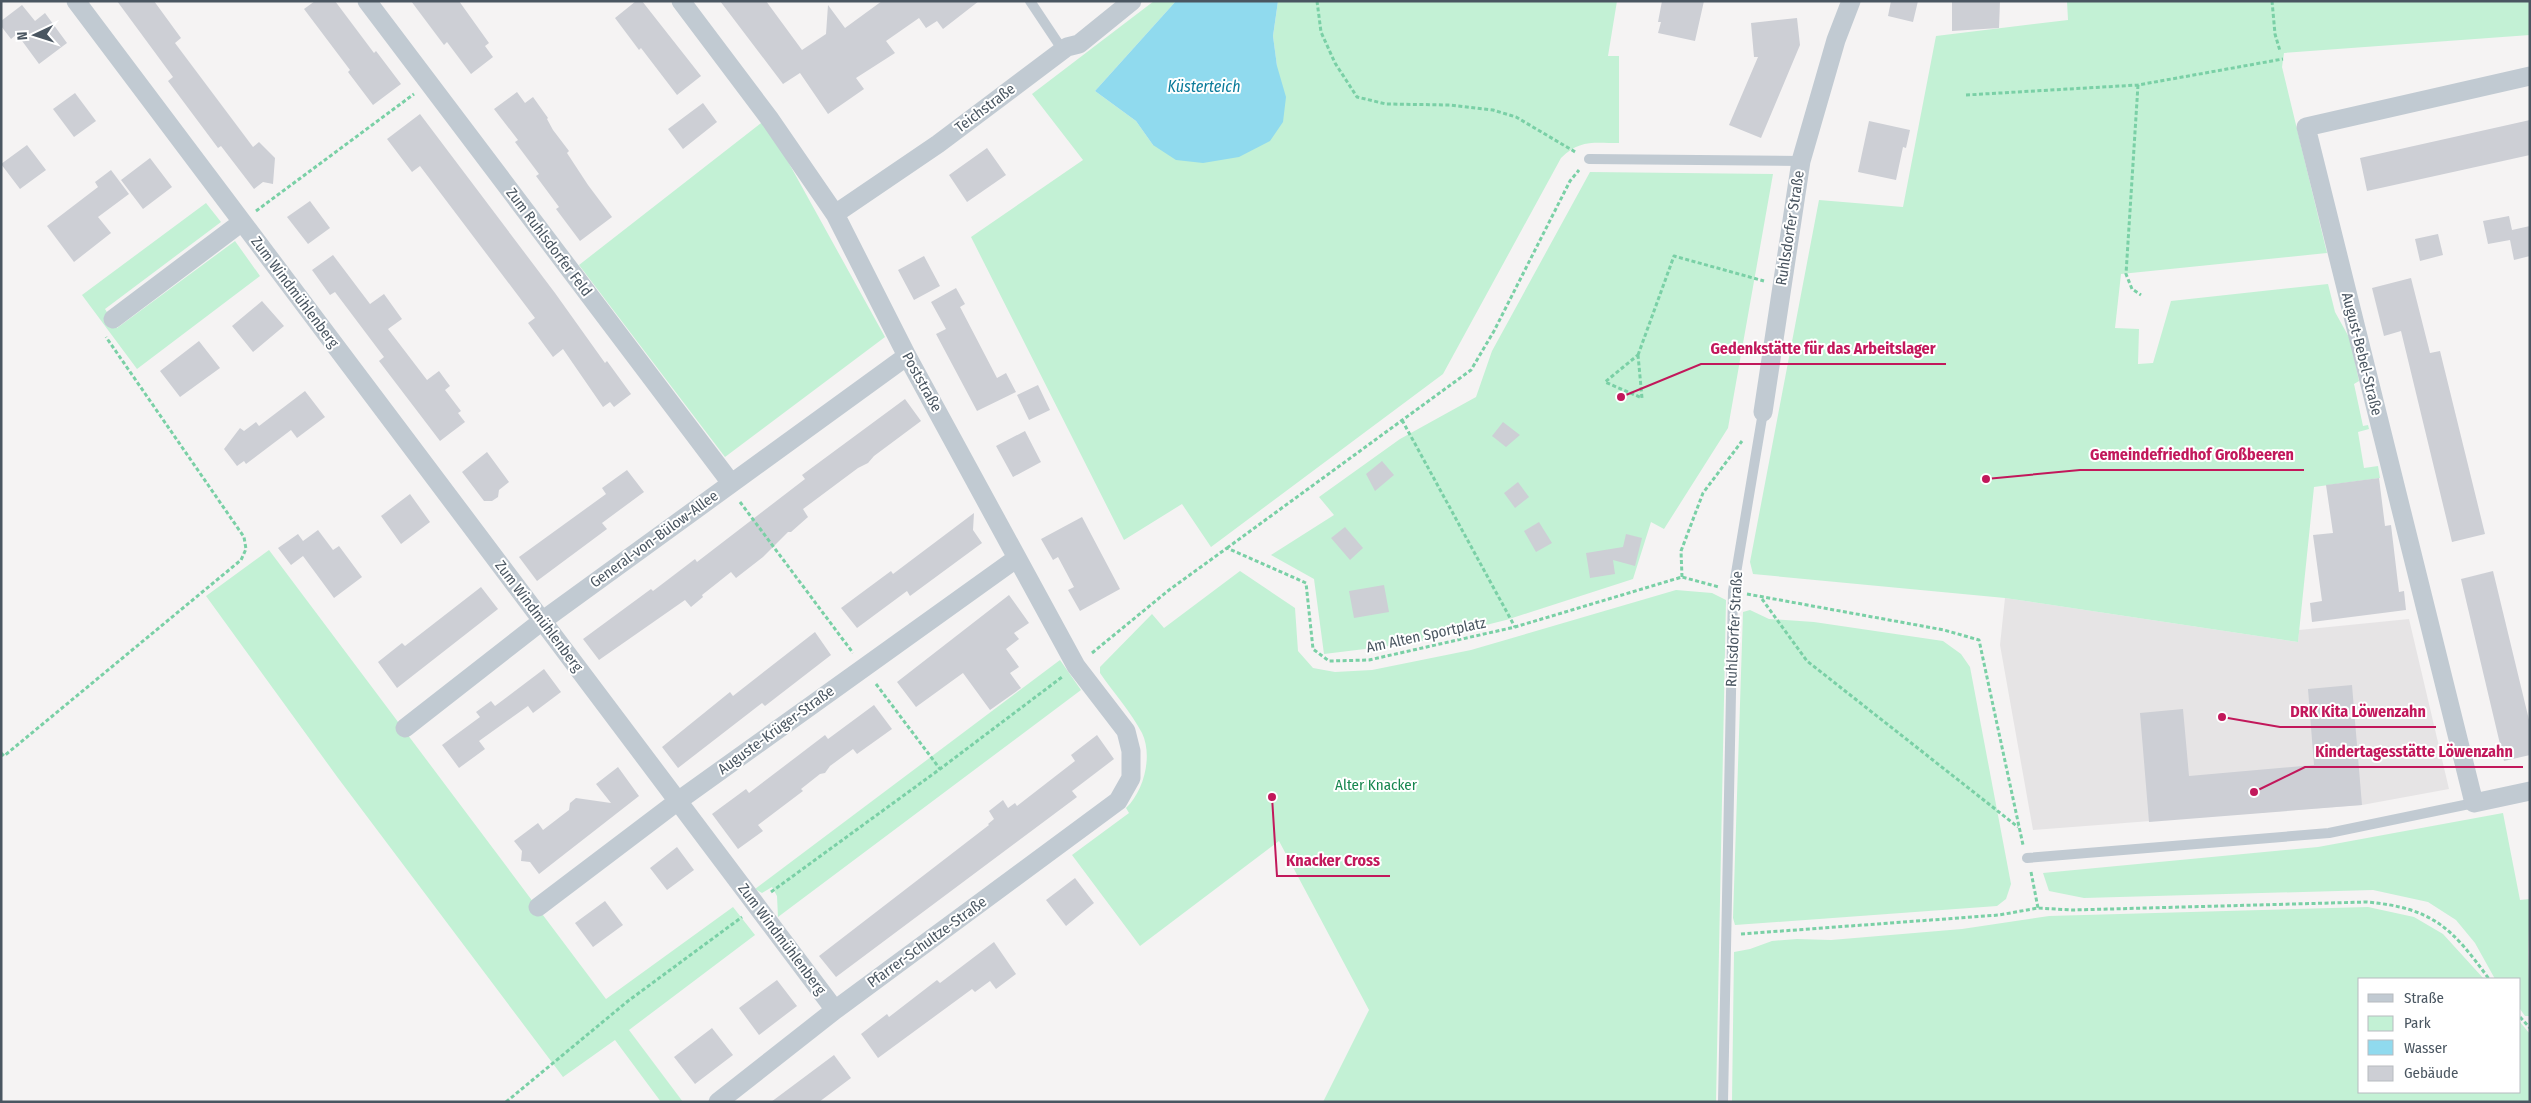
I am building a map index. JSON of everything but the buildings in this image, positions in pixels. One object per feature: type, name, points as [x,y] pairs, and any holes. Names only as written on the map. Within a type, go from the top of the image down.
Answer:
[{"type":"street","name":"Zum Windmühlenberg","points":[[76,1],[835,1010]]},
{"type":"street","name":"Zum Ruhlsdorfer Feld","points":[[367,1],[731,483]]},
{"type":"street","name":"Poststraße","points":[[681,1],[769,118],[835,214],[907,356],[1076,666],[1126,731],[1131,751],[1131,778]]},
{"type":"street","name":"Teichstraße","points":[[835,214],[938,144],[1067,47],[1079,44],[1132,1]]},
{"type":"street","name":"Ruhlsdorfer Straße","points":[[1763,412],[1801,161],[1836,40],[1851,1]]},
{"type":"street","name":"August-Bebel-Straße","points":[[2474,803],[2306,127],[2530,76]]},
{"type":"street","name":"Zum Windmühlenberg","points":[[113,319],[242,222]]},
{"type":"street","name":"General-von-Bülow-Allee","points":[[405,728],[542,621],[907,356]]},
{"type":"street","name":"Auguste-Krüger-Straße","points":[[538,907],[678,801],[1017,558]]},
{"type":"street","name":"Pfarrer-Schultze-Straße","points":[[718,1102],[835,1010],[1118,801],[1131,778]]},
{"type":"street","points":[[2474,803],[2530,791]]},
{"type":"lane","points":[[1030,1],[1058,43],[1067,47]]},
{"type":"lane","name":"Ruhlsdorfer Straße","points":[[1589,160],[1801,161]]},
{"type":"lane","name":"Ruhlsdorfer Straße","points":[[1723,1102],[1733,591],[1763,412]]},
{"type":"lane","points":[[2027,858],[2329,833],[2474,803]]},
{"type":"path","points":[[506,1102],[628,1001],[1076,666],[1169,590],[1471,370],[1494,331],[1570,181],[1589,160],[1516,118],[1493,110],[1450,105],[1386,104],[1357,97],[1335,63],[1321,32],[1317,1]]},
{"type":"path","points":[[2272,1],[2275,34],[2280,52]]},
{"type":"path","points":[[1966,95],[2138,85],[2283,59]]},
{"type":"path","points":[[242,222],[429,82]]},
{"type":"path","points":[[2138,85],[2126,274],[2132,290],[2141,295]]},
{"type":"path","points":[[1638,355],[1604,382],[1642,398],[1638,355],[1674,256],[1781,286]]},
{"type":"path","points":[[1,752],[4,756],[241,560],[246,549],[244,537],[104,334],[113,319]]},
{"type":"path","points":[[1763,412],[1703,493],[1681,551],[1682,577],[1761,598],[1944,630],[1979,640],[2018,827],[2038,908]]},
{"type":"path","points":[[1402,420],[1516,627]]},
{"type":"path","points":[[731,483],[740,502],[940,769]]},
{"type":"path","name":"Am Alten Sportplatz","points":[[1227,548],[1306,583],[1313,649],[1329,661],[1369,660],[1516,627],[1682,577]]},
{"type":"path","points":[[1761,598],[1808,661],[2018,827]]},
{"type":"path","points":[[1725,936],[1998,915],[2038,908],[2072,910],[2367,902],[2391,904],[2425,915],[2453,934],[2488,978]]},
{"type":"path","points":[[2521,1018],[2530,1028]]},
{"type":"shaded area","points":[[2005,598],[2298,642],[2299,630],[2409,619],[2449,789],[2362,805],[2033,830],[2000,645]]},
{"type":"green space","points":[[1154,1],[1176,1],[1095,91],[1136,121],[1153,145],[1277,66],[1273,36],[1278,1],[1617,1],[1608,56],[1619,56],[1619,143],[1588,143],[1575,148],[1561,158],[1443,374],[1211,547],[1182,504],[1124,540],[971,237],[1083,160],[1032,94]]},
{"type":"green space","points":[[2067,1],[2530,1],[2530,35],[2284,53],[2282,67],[2327,253],[2121,274],[2115,328],[2139,329],[2138,364],[2153,363],[2171,301],[2328,284],[2335,312],[2350,339],[2359,381],[2354,384],[2363,426],[2368,425],[2369,429],[2358,432],[2364,468],[2378,466],[2380,478],[2314,487],[2298,642],[2005,598],[1753,574],[1750,562],[1819,200],[1903,207],[1936,36],[2068,20]]},
{"type":"green space","points":[[765,120],[885,337],[725,457],[579,265]]},
{"type":"green space","points":[[1590,172],[1773,174],[1728,428],[1664,529],[1651,522],[1633,579],[1506,620],[1414,643],[1324,654],[1314,579],[1271,555],[1334,515],[1319,497],[1400,439],[1476,397],[1492,351]]},
{"type":"green space","points":[[206,203],[221,222],[105,309],[117,328],[235,241],[260,276],[137,369],[82,295]]},
{"type":"green space","points":[[269,550],[606,999],[733,907],[755,935],[629,1030],[683,1102],[661,1102],[615,1040],[563,1077],[338,778],[206,596]]},
{"type":"green space","name":"Alter Knacker","points":[[1240,571],[1295,608],[1298,651],[1313,668],[1335,672],[1372,670],[1471,650],[1676,590],[1712,593],[1726,600],[1716,1102],[1323,1102],[1369,1010],[1279,841],[1140,946],[1072,855],[1129,813],[1126,808],[1138,792],[1147,762],[1147,752],[1142,733],[1100,673],[1100,667],[1152,614],[1164,628]]},
{"type":"green space","points":[[1750,610],[1769,619],[1814,622],[1943,641],[1961,654],[1970,667],[2011,884],[2006,899],[1997,906],[1735,925],[1733,918],[1743,612]]},
{"type":"green space","points":[[1060,660],[1081,690],[778,917],[777,896],[772,887],[762,893],[755,889]]},
{"type":"green space","points":[[2503,813],[2520,900],[2530,899],[2528,952],[2530,1016],[2525,1016],[2521,1010],[2521,978],[2494,978],[2475,943],[2456,920],[2428,902],[2373,890],[2084,898],[2049,891],[2043,873],[2318,847]]},
{"type":"green space","points":[[2368,907],[2414,917],[2443,934],[2483,978],[2358,978],[2358,1093],[2521,1093],[2521,1023],[2530,1034],[2530,1102],[1732,1102],[1734,952],[1750,949],[1772,941],[1797,939],[1831,940],[1962,929],[2049,916]]},
{"type":"water","name":"Küsterteich","points":[[1176,1],[1278,1],[1273,36],[1277,66],[1286,97],[1283,122],[1270,141],[1239,157],[1203,163],[1176,160],[1153,145],[1136,121],[1095,91]]},
{"type":"place","name":"Gedenkstätte für das Arbeitslager","points":[[1621,397]]},
{"type":"place","name":"Gemeindefriedhof Großbeeren","points":[[1986,479]]},
{"type":"place","name":"DRK Kita Löwenzahn","points":[[2222,717]]},
{"type":"place","name":"Kindertagesstätte Löwenzahn","points":[[2254,792]]},
{"type":"place","name":"Knacker Cross","points":[[1272,797]]}]
